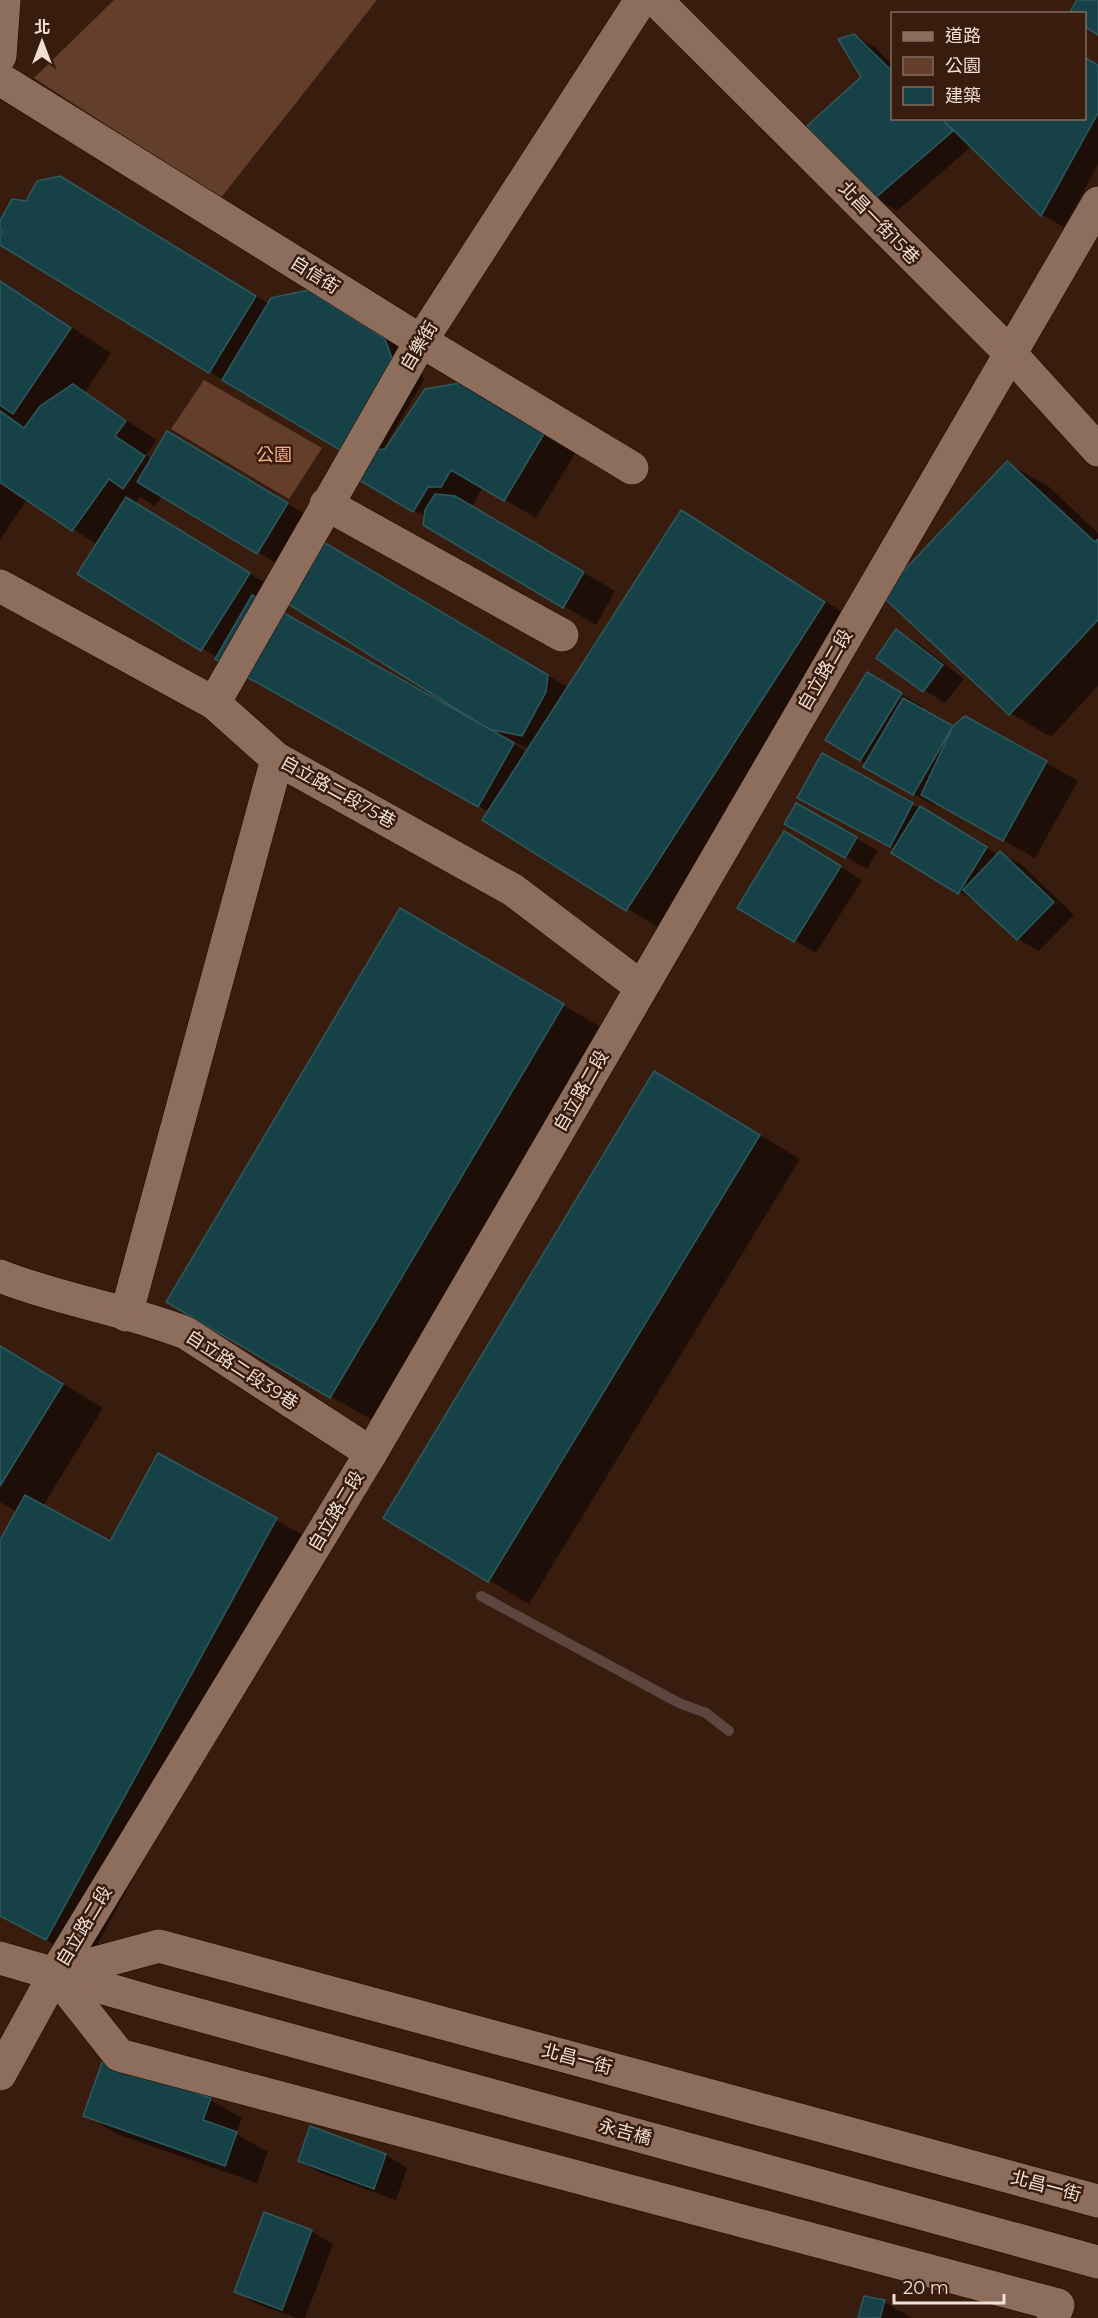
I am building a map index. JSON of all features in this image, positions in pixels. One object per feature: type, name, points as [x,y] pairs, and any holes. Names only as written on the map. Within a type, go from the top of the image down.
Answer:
[{"type":"street","points":[[0,57],[4,0]]},
{"type":"street","name":"自樂街","points":[[214,703],[421,341],[641,0]]},
{"type":"street","name":"北昌一街15巷","points":[[656,0],[1010,353],[1098,450]]},
{"type":"street","name":"自信街","points":[[0,79],[421,341],[632,468]]},
{"type":"street","name":"自立路二段","points":[[0,2074],[55,1974],[371,1453],[1098,203]]},
{"type":"street","points":[[326,504],[562,635]]},
{"type":"street","name":"自立路二段75巷","points":[[0,586],[214,703],[277,759],[513,890],[641,987]]},
{"type":"street","points":[[126,1315],[277,759]]},
{"type":"street","name":"自立路二段39巷","points":[[0,1276],[22,1285],[156,1322],[186,1333],[371,1453]]},
{"type":"street","name":"北昌一街","points":[[55,1974],[159,1946],[1098,2201]]},
{"type":"street","name":"永吉橋","points":[[0,1958],[152,2002],[1098,2262]]},
{"type":"street","points":[[55,1974],[118,2055],[1058,2305],[1053,2318]]},
{"type":"green space","points":[[114,0],[377,0],[220,199],[34,78]]},
{"type":"green space","name":"公園","points":[[204,380],[322,448],[289,499],[171,429]]},
{"type":"building","points":[[1077,0],[1098,0],[1098,35],[1086,27],[1086,12],[1070,12]]},
{"type":"building","points":[[854,34],[891,70],[891,120],[943,120],[953,131],[874,199],[807,126],[861,77],[838,39]]},
{"type":"building","points":[[1086,58],[1098,65],[1098,113],[1041,216],[943,120],[1086,120]]},
{"type":"building","points":[[60,176],[256,296],[209,373],[0,245],[0,234],[3,232],[0,230],[0,221],[12,199],[26,201],[37,181]]},
{"type":"building","points":[[0,281],[71,328],[13,414],[0,405]]},
{"type":"building","points":[[308,290],[385,339],[393,361],[340,450],[222,380],[271,298]]},
{"type":"building","points":[[460,383],[545,432],[504,501],[451,470],[441,487],[428,487],[413,512],[349,474],[364,450],[385,449],[425,389]]},
{"type":"building","points":[[73,384],[126,421],[115,436],[145,456],[123,489],[109,479],[72,531],[0,482],[0,411],[24,428],[40,406]]},
{"type":"building","points":[[167,431],[288,503],[257,554],[137,482]]},
{"type":"building","points":[[1007,461],[1095,542],[1098,539],[1098,620],[1009,715],[881,595]]},
{"type":"building","points":[[435,494],[455,496],[584,572],[563,608],[423,525],[425,510]]},
{"type":"building","points":[[126,497],[250,573],[201,651],[77,574]]},
{"type":"building","points":[[681,510],[825,602],[626,911],[482,820]]},
{"type":"building","points":[[320,540],[548,675],[546,692],[522,736],[488,729],[264,589]]},
{"type":"building","points":[[252,595],[514,743],[478,807],[215,659]]},
{"type":"building","points":[[896,629],[943,665],[923,692],[876,658]]},
{"type":"building","points":[[867,672],[902,693],[860,761],[825,740]]},
{"type":"building","points":[[903,698],[953,726],[913,795],[863,767]]},
{"type":"building","points":[[965,716],[1047,761],[1003,841],[921,795],[953,726]]},
{"type":"building","points":[[822,753],[913,803],[890,847],[797,798]]},
{"type":"building","points":[[796,803],[857,837],[845,858],[784,824]]},
{"type":"building","points":[[920,806],[987,847],[958,894],[891,853]]},
{"type":"building","points":[[784,831],[841,866],[794,942],[737,908]]},
{"type":"building","points":[[1000,851],[1054,902],[1017,940],[963,890]]},
{"type":"building","points":[[400,908],[564,1004],[330,1398],[166,1302]]},
{"type":"building","points":[[654,1071],[760,1135],[488,1582],[383,1518]]},
{"type":"building","points":[[0,1346],[63,1384],[0,1486]]},
{"type":"building","points":[[158,1453],[277,1518],[46,1940],[0,1916],[0,1540],[25,1495],[110,1541]]},
{"type":"building","points":[[103,2060],[211,2098],[203,2120],[237,2132],[225,2166],[83,2116]]},
{"type":"building","points":[[310,2126],[386,2154],[374,2189],[298,2161]]},
{"type":"building","points":[[264,2212],[312,2230],[282,2310],[234,2292]]},
{"type":"building","points":[[864,2296],[885,2300],[880,2318],[858,2318]]},
{"type":"waterway","points":[[481,1596],[679,1703],[706,1713],[729,1731]]}]
